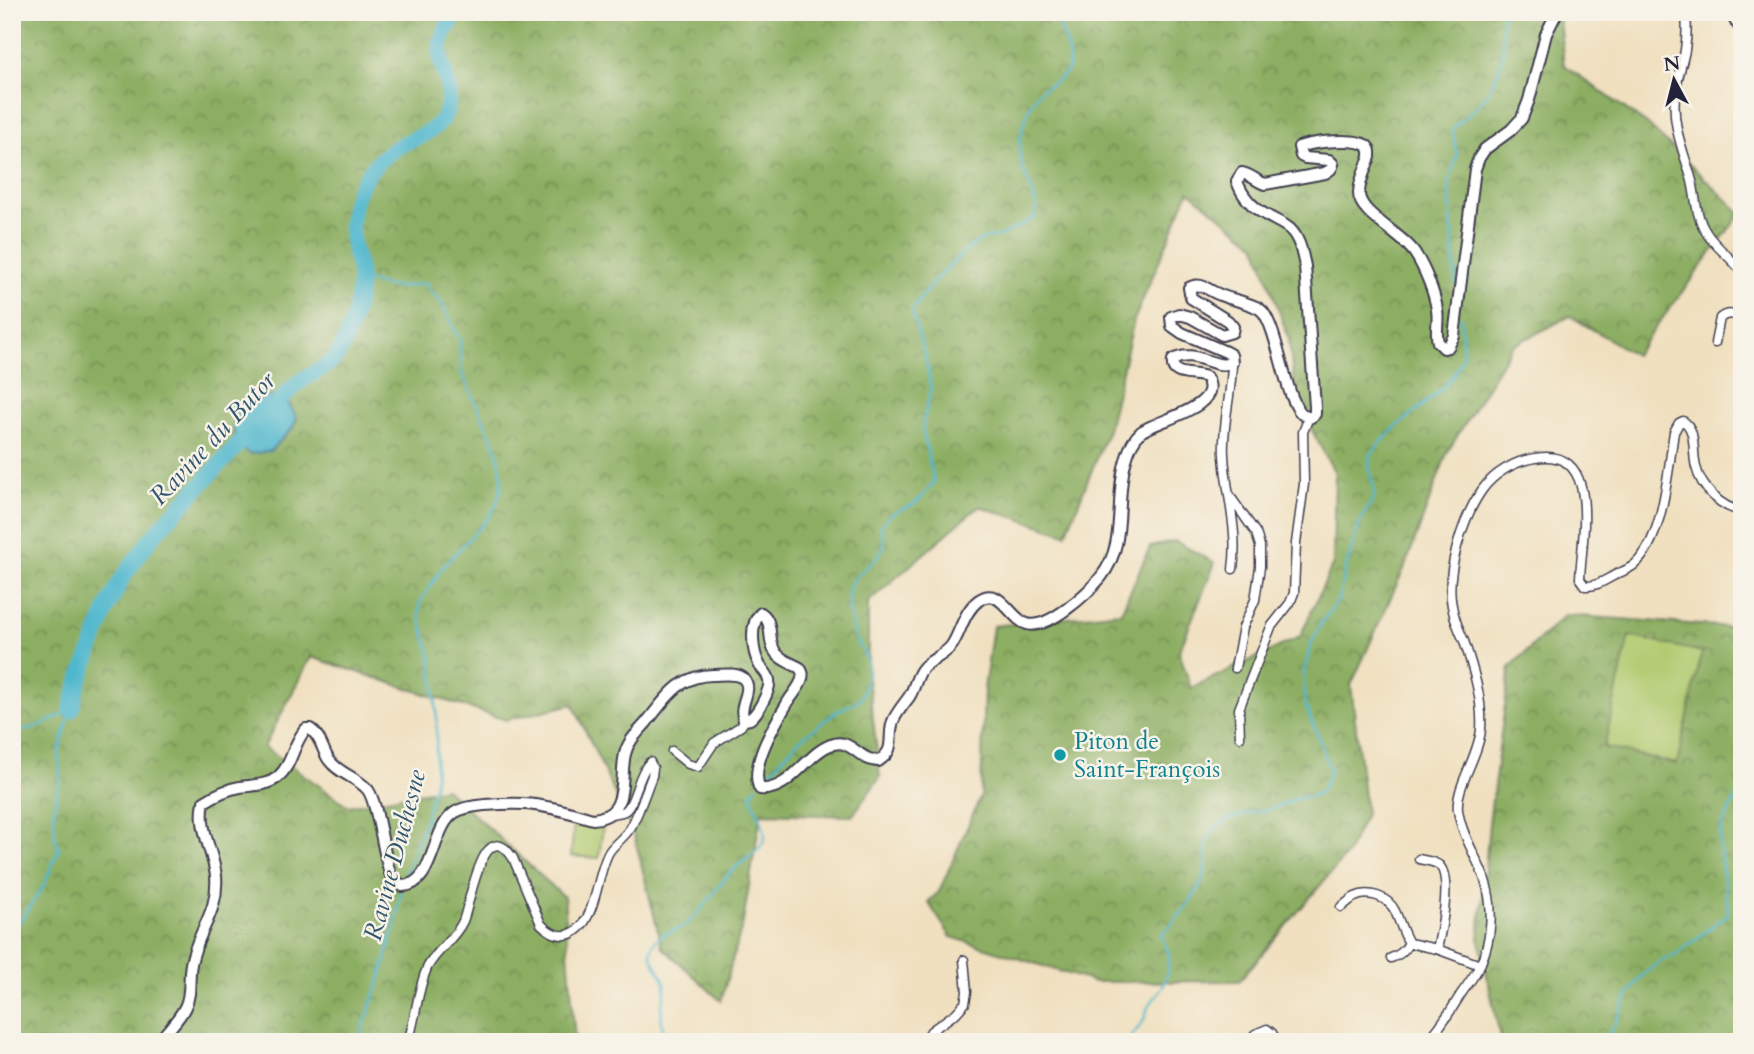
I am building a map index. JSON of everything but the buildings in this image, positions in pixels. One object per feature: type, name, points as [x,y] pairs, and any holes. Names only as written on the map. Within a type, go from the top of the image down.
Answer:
[{"type":"main road","points":[[159,1042],[187,1004],[190,966],[212,912],[216,892],[212,855],[203,826],[204,802],[216,794],[238,787],[265,784],[276,779],[284,771],[306,729],[316,733],[327,758],[336,768],[368,790],[388,866],[394,880],[403,886],[414,883],[421,876],[448,819],[463,809],[526,804],[593,819],[609,814],[618,802],[625,754],[630,741],[669,694],[696,677],[733,675],[745,680],[747,692],[741,714],[745,720],[750,719],[758,712],[769,685],[754,643],[754,623],[761,613],[765,614],[769,622],[770,640],[775,652],[800,668],[803,676],[801,684],[770,734],[756,775],[760,789],[767,790],[788,780],[820,751],[836,743],[846,745],[869,760],[878,761],[889,752],[894,719],[911,694],[921,670],[950,648],[968,613],[978,601],[984,597],[1000,600],[1022,622],[1032,625],[1050,619],[1085,594],[1103,575],[1116,545],[1121,478],[1134,440],[1148,427],[1198,406],[1207,393],[1209,386],[1206,377],[1177,372],[1172,368],[1173,360],[1181,357],[1207,359],[1222,366],[1232,362],[1231,355],[1226,352],[1172,326],[1171,317],[1179,313],[1222,335],[1232,332],[1234,327],[1228,321],[1191,298],[1189,288],[1200,285],[1261,310],[1270,327],[1293,400],[1303,414],[1309,417],[1314,414],[1308,295],[1299,242],[1292,231],[1264,214],[1245,197],[1237,181],[1241,173],[1265,184],[1325,173],[1331,170],[1332,163],[1329,160],[1301,156],[1300,147],[1341,141],[1366,146],[1370,157],[1359,191],[1360,201],[1416,253],[1437,309],[1438,342],[1444,348],[1448,347],[1454,337],[1475,169],[1485,149],[1517,124],[1526,110],[1545,34],[1557,12]]},
{"type":"main road","points":[[1729,12],[1742,30]]},
{"type":"street","points":[[1686,12],[1687,36],[1675,96],[1676,129],[1703,228],[1741,271]]},
{"type":"street","points":[[1739,249],[1742,237]]},
{"type":"street","points":[[1715,343],[1720,318],[1731,314],[1742,319]]},
{"type":"street","points":[[1232,362],[1224,453],[1235,545],[1233,569]]},
{"type":"street","points":[[1240,737],[1239,709],[1270,627],[1290,603],[1294,593],[1296,543],[1304,484],[1303,432],[1309,417]]},
{"type":"street","points":[[1427,1042],[1480,965],[1487,946],[1491,921],[1485,881],[1457,809],[1460,793],[1480,739],[1481,728],[1480,706],[1470,662],[1452,606],[1450,585],[1458,543],[1474,504],[1499,472],[1519,462],[1549,456],[1565,461],[1576,472],[1583,492],[1584,524],[1580,579],[1585,586],[1599,584],[1633,566],[1648,547],[1660,514],[1674,432],[1683,421],[1692,431],[1695,464],[1702,481],[1717,499],[1742,511]]},
{"type":"street","points":[[1228,494],[1253,528],[1260,546],[1256,593],[1244,623],[1235,668]]},
{"type":"street","points":[[672,751],[688,764],[698,766],[714,743],[741,726],[745,720]]},
{"type":"street","points":[[408,1042],[426,971],[462,925],[468,898],[485,853],[498,845],[508,850],[541,924],[555,935],[566,936],[581,926],[590,912],[609,852],[631,826],[652,776],[653,768],[650,762],[641,774],[628,808],[621,813],[609,814]]},
{"type":"street","points":[[1419,859],[1436,863],[1444,877],[1445,899],[1437,949]]},
{"type":"street","points":[[1341,907],[1355,897],[1364,895],[1383,898],[1395,911],[1409,943],[1437,949],[1480,965]]},
{"type":"street","points":[[1391,958],[1405,950],[1409,943]]},
{"type":"street","points":[[924,1042],[931,1031],[965,1003],[967,992],[964,960]]},
{"type":"street","points":[[1251,1042],[1255,1034],[1267,1029],[1277,1042]]},
{"type":"green space","points":[[12,12],[1558,12],[1564,65],[1647,124],[1741,213],[1635,355],[1570,316],[1512,346],[1447,453],[1406,564],[1351,685],[1366,814],[1347,854],[1239,981],[1094,982],[951,937],[928,902],[939,892],[981,796],[984,689],[993,626],[1121,612],[1150,547],[1175,541],[1215,563],[1179,651],[1191,688],[1300,637],[1333,564],[1335,473],[1296,401],[1289,340],[1256,245],[1189,191],[1134,320],[1108,430],[1066,534],[979,506],[868,602],[868,679],[880,777],[852,816],[761,813],[743,922],[721,1001],[662,947],[634,835],[573,704],[506,720],[311,657],[264,747],[348,806],[445,788],[564,897],[575,1042],[12,1042]]},
{"type":"green space","points":[[1565,615],[1742,628],[1742,1042],[1501,1042],[1479,938],[1489,823],[1510,667]]},
{"type":"green space","points":[[1629,636],[1702,652],[1677,764],[1604,747]]},
{"type":"green space","points":[[574,822],[603,825],[599,858],[571,856]]},
{"type":"water","points":[[285,396],[297,419],[292,429],[270,451],[250,454],[237,445],[233,426],[244,406],[263,397]]},
{"type":"waterway","name":"Ravine du Butor","points":[[271,411],[297,384],[332,361],[342,347],[358,300],[359,271],[351,232],[356,196],[371,170],[383,158],[429,131],[442,120],[449,98],[440,53],[447,28],[459,12]]},
{"type":"waterway","points":[[761,782],[799,740],[836,712],[860,699],[868,675],[868,664],[853,627],[849,590],[852,582],[883,548],[881,528],[887,518],[914,504],[934,482],[922,428],[931,387],[912,313],[931,285],[973,245],[1011,231],[1035,217],[1036,204],[1021,164],[1020,141],[1028,111],[1038,94],[1068,69],[1068,52],[1056,12]]},
{"type":"waterway","points":[[1456,284],[1449,188],[1457,155],[1452,130],[1488,93],[1499,70],[1503,52],[1503,12]]},
{"type":"waterway","name":"Ravine Duchesne","points":[[359,279],[402,287],[427,283],[429,290],[440,300],[460,340],[461,371],[496,448],[502,478],[496,506],[485,522],[442,568],[420,602],[419,614],[431,656],[437,718],[435,781],[425,821],[403,881]]},
{"type":"waterway","points":[[1127,1042],[1143,1022],[1148,1007],[1164,985],[1169,954],[1161,935],[1200,886],[1205,873],[1206,845],[1210,833],[1221,823],[1236,817],[1316,795],[1325,784],[1330,771],[1305,705],[1304,673],[1310,647],[1321,623],[1339,597],[1360,522],[1373,499],[1370,456],[1394,429],[1443,388],[1454,374],[1463,356],[1461,318]]},
{"type":"waterway","name":"Ravine du Butor","points":[[71,710],[108,606],[123,577],[152,537],[250,432]]},
{"type":"waterway","points":[[12,729],[35,727],[71,710]]},
{"type":"waterway","name":"Ravine du Butor","points":[[12,934],[44,885],[59,849],[55,838],[54,809],[60,777],[59,752],[71,710]]},
{"type":"waterway","points":[[1604,1042],[1628,995],[1642,976],[1658,963],[1678,953],[1728,914],[1720,849],[1721,828],[1742,785]]},
{"type":"waterway","points":[[667,1042],[661,1019],[665,984],[651,950],[660,937],[688,923],[730,873],[764,841],[765,831],[751,795],[756,787]]},
{"type":"waterway","name":"Ravine Duchesne","points":[[358,1042],[381,977],[401,891]]},
{"type":"place","name":"Piton de Saint-François","points":[[1060,755]]}]
